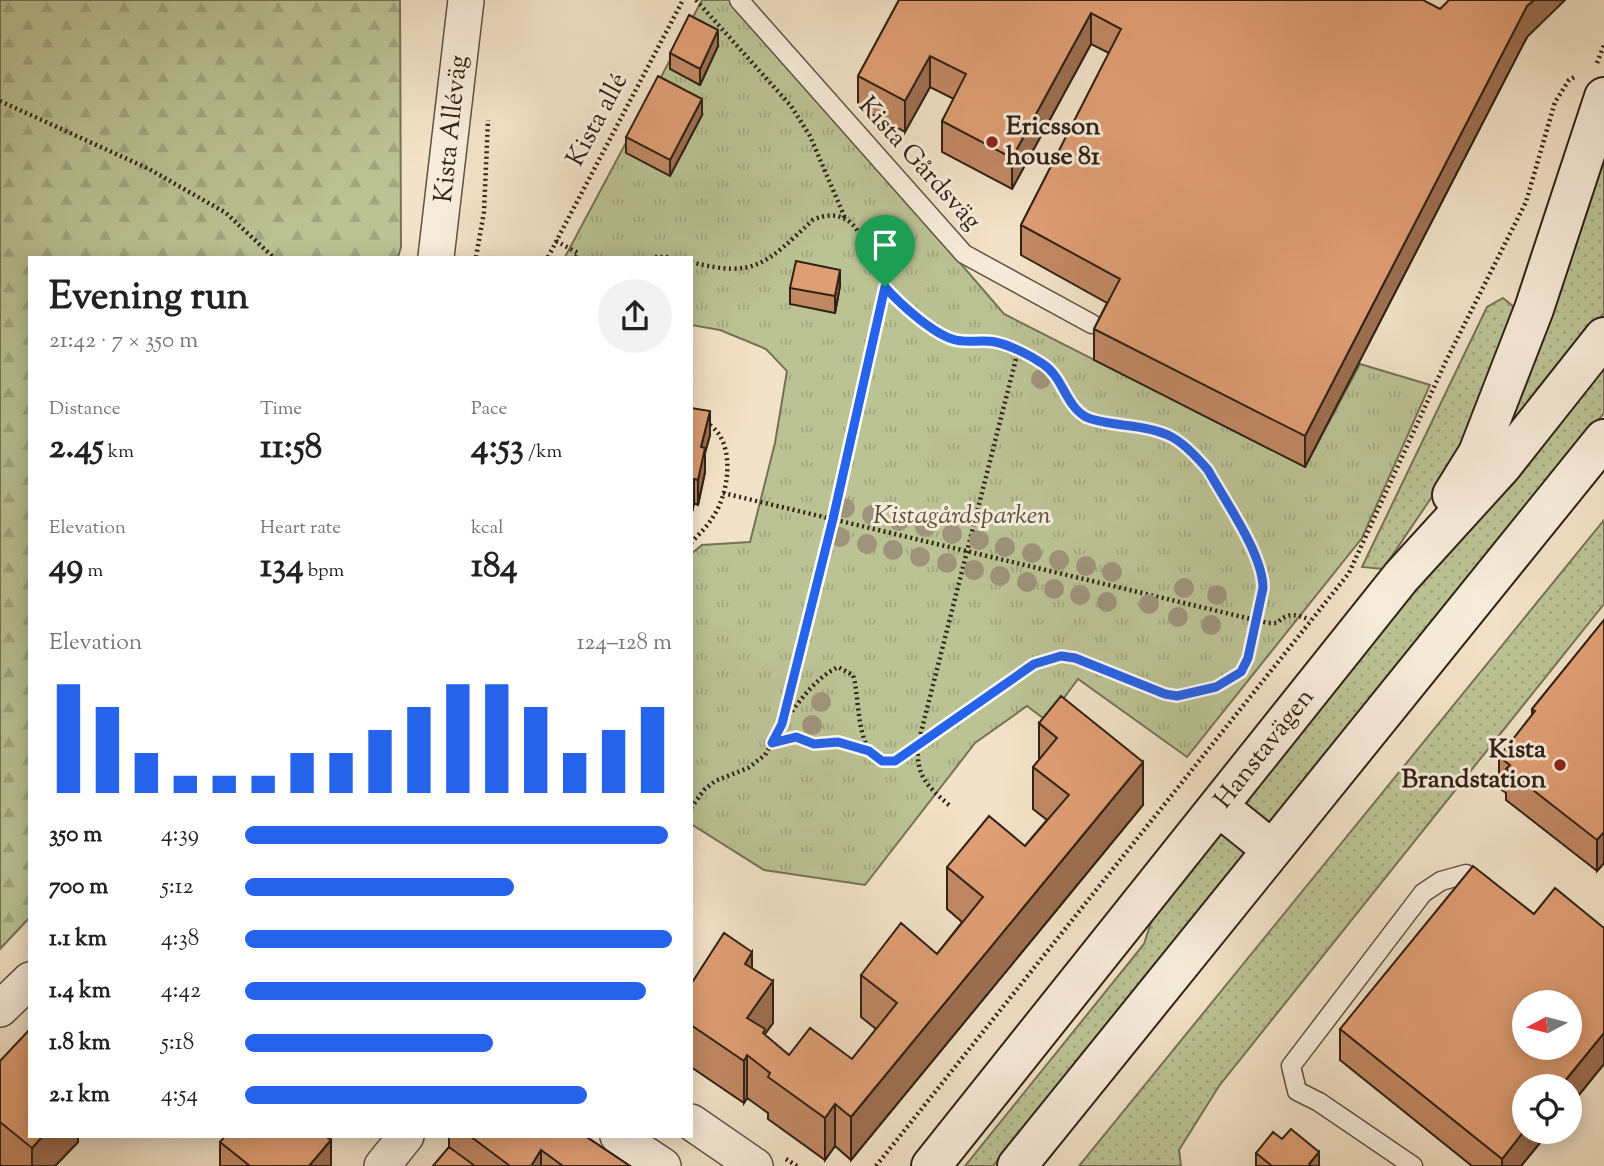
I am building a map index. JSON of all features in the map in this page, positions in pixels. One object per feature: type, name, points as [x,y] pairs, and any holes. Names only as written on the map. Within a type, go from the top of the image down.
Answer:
[{"type":"main road","points":[[1401,577],[1478,453],[1534,309],[1595,79]]},
{"type":"main road","name":"Hanstavägen","points":[[931,1166],[1401,577],[1502,466],[1604,338]]},
{"type":"main road","points":[[1017,1166],[1604,439]]},
{"type":"main road","points":[[1219,807],[1271,849]]},
{"type":"street","name":"Kista Alléväg","points":[[436,256],[466,0]]},
{"type":"street","points":[[0,1009],[28,982]]},
{"type":"street","points":[[693,1123],[755,1166]]},
{"type":"street","points":[[382,1166],[404,1138]]},
{"type":"street","points":[[621,1138],[663,1166]]},
{"type":"lane","name":"Kista Gårdsväg","points":[[738,0],[964,254],[1092,324]]},
{"type":"lane","points":[[1413,1166],[1320,1102],[1297,1091],[1291,1066],[1423,893],[1441,881],[1466,874],[1495,896]]},
{"type":"path","name":"Kista allé","points":[[548,256],[683,0]]},
{"type":"path","points":[[696,0],[791,106],[810,136],[845,218]]},
{"type":"path","points":[[1595,79],[1604,44]]},
{"type":"path","points":[[1595,79],[1604,66]]},
{"type":"path","points":[[876,1166],[1349,573],[1446,361],[1527,202],[1555,102],[1569,80],[1595,79]]},
{"type":"path","points":[[0,101],[149,169],[226,214],[272,256]]},
{"type":"path","points":[[693,262],[728,270],[751,268],[763,263],[813,220],[833,215],[845,218],[855,225],[869,259],[885,287],[898,302],[952,339],[996,342],[1043,363],[1054,373],[1072,405],[1087,417],[1110,423],[1159,429],[1199,459],[1208,470],[1260,568],[1263,588],[1248,658],[1241,672],[1216,687],[1177,696],[1165,694],[1075,658],[1061,656],[1034,664],[895,761],[882,761],[869,751],[838,742],[814,744],[796,737],[772,743]]},
{"type":"path","points":[[556,241],[578,253],[576,256]]},
{"type":"path","points":[[782,724],[833,519],[885,287]]},
{"type":"path","points":[[948,805],[926,785],[919,772],[918,744],[1018,351]]},
{"type":"path","points":[[693,541],[714,516],[723,493],[727,457],[722,435],[701,420]]},
{"type":"path","points":[[723,493],[1256,620],[1277,623],[1283,617],[1295,614],[1310,620]]},
{"type":"path","points":[[693,805],[715,781],[748,768],[765,755],[782,724],[807,693],[826,673],[838,667],[853,675],[864,741],[869,751]]},
{"type":"green space","points":[[0,0],[400,0],[401,247],[398,256],[28,256],[28,919],[0,949]]},
{"type":"green space","name":"Kistagårdsparken","points":[[702,0],[734,0],[1004,314],[1305,467],[1360,364],[1430,385],[1362,538],[1187,757],[1078,679],[1047,721],[1027,706],[975,743],[865,885],[764,870],[693,825],[693,552],[702,545],[750,542],[775,443],[787,371],[766,349],[720,330],[693,325],[693,256],[566,256]]},
{"type":"green space","points":[[1604,150],[1604,313],[1506,434]]},
{"type":"green space","points":[[1503,298],[1514,307],[1465,448],[1383,569],[1362,567],[1487,307]]},
{"type":"green space","points":[[1604,354],[1604,413],[1269,826],[1242,802]]},
{"type":"green space","points":[[1604,520],[1604,604],[1219,1086],[1179,1150],[1181,1166],[1079,1166]]},
{"type":"green space","points":[[1220,831],[1246,852],[993,1166],[965,1166],[1144,944],[1156,907]]},
{"type":"building","points":[[899,0],[1423,0],[1440,9],[1449,0],[1534,0],[1527,6],[1305,436],[1094,329],[1120,279],[1021,225],[1121,29],[1091,13],[1012,158],[942,121],[966,74],[930,56],[905,101],[858,76]]},
{"type":"building","points":[[689,15],[718,30],[700,69],[670,53]]},
{"type":"building","points":[[658,76],[702,99],[670,160],[626,137]]},
{"type":"building","points":[[796,261],[840,270],[835,296],[790,288]]},
{"type":"building","points":[[693,408],[710,411],[701,447],[705,448],[698,480],[694,479],[693,484]]},
{"type":"building","name":"Kista Brandstation","points":[[1604,620],[1604,832],[1597,840],[1506,769],[1510,765],[1499,757],[1535,711],[1532,709]]},
{"type":"building","points":[[1061,696],[1143,762],[851,1117],[835,1104],[825,1118],[768,1077],[770,1073],[747,1055],[744,1061],[693,1026],[693,981],[724,933],[752,952],[745,964],[773,981],[747,1018],[765,1029],[763,1033],[789,1055],[810,1028],[852,1059],[897,1003],[861,975],[901,923],[937,954],[983,897],[947,867],[989,816],[1025,846],[1069,795],[1033,767],[1057,738],[1039,723]]},
{"type":"building","points":[[1473,866],[1534,914],[1555,888],[1604,928],[1604,1033],[1571,1074],[1512,1074],[1514,1144],[1502,1159],[1340,1029]]},
{"type":"building","points":[[28,1031],[28,1138],[41,1138],[32,1148],[0,1122],[0,1061]]},
{"type":"building","points":[[1291,1129],[1319,1152],[1309,1164],[1311,1166],[1272,1166],[1256,1153],[1273,1132],[1282,1139]]},
{"type":"building","points":[[223,1138],[331,1140],[309,1166],[250,1166],[220,1142]]},
{"type":"building","points":[[473,1138],[588,1138],[630,1166],[563,1166],[541,1150],[531,1166],[510,1166]]},
{"type":"building","points":[[449,1147],[475,1166],[433,1166]]},
{"type":"place","name":"Ericsson house 81","points":[[992,142]]},
{"type":"place","name":"Kista Brandstation","points":[[1560,765]]},
{"type":"route","points":[[885,287],[898,302],[952,339],[996,342],[1043,363],[1054,373],[1072,405],[1087,417],[1110,423],[1159,429],[1199,459],[1208,470],[1255,555],[1263,576],[1263,588],[1248,658],[1241,672],[1216,687],[1177,696],[1154,690],[1075,658],[1061,656],[1034,664],[895,761],[882,761],[869,751],[838,742],[814,744],[796,737],[772,743],[782,724],[833,519],[885,287]]}]
